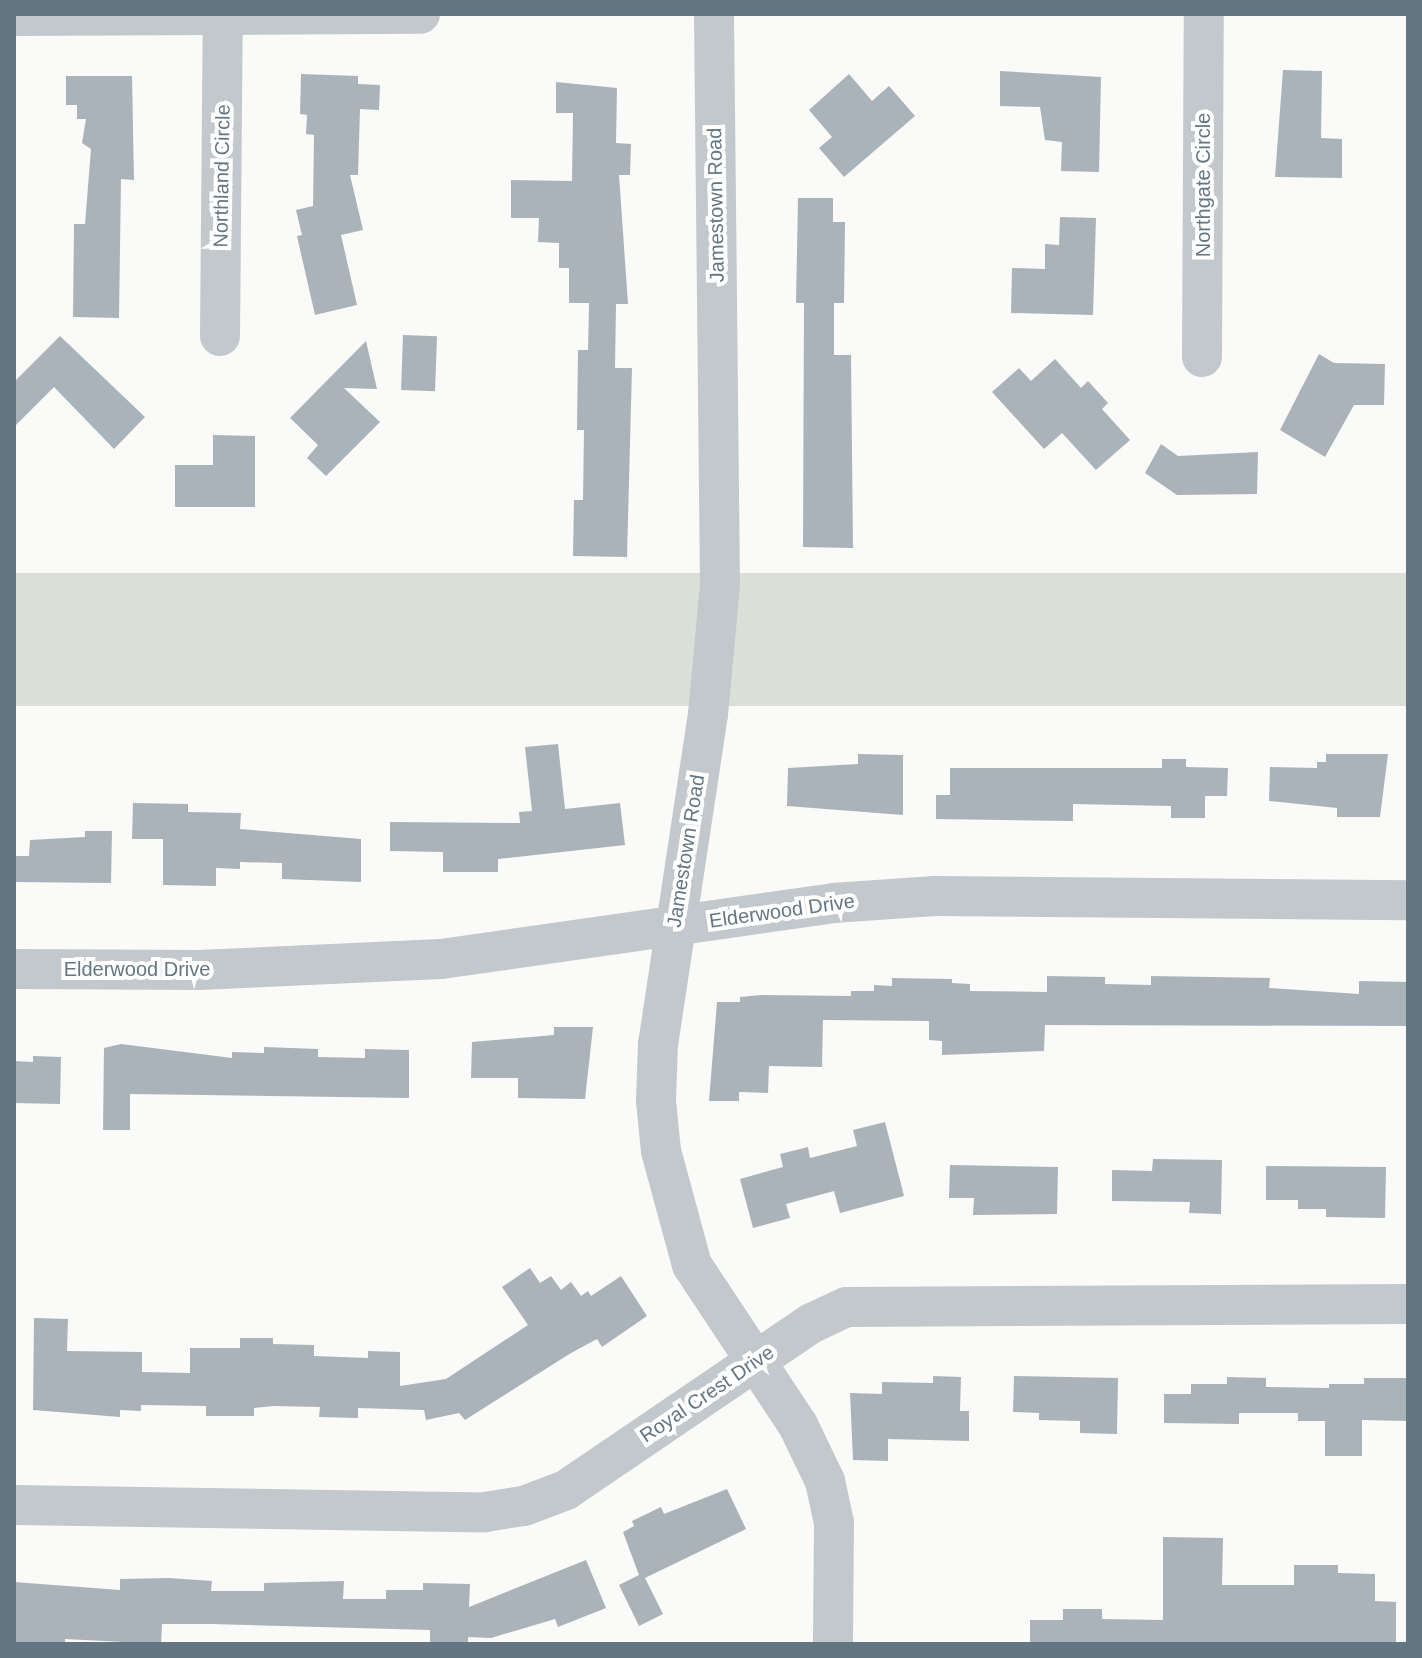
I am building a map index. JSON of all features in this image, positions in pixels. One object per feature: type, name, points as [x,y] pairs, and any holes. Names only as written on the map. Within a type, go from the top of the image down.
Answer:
[{"type":"street","points":[[14,16],[420,14]]},
{"type":"street","name":"Jamestown Road","points":[[714,14],[720,585],[708,714],[658,1043],[661,1151],[692,1265],[757,1361],[825,1481],[834,1523],[833,1644]]},
{"type":"street","name":"Northgate Circle","points":[[1202,357],[1204,14]]},
{"type":"street","name":"Northland Circle","points":[[220,336],[223,15]]},
{"type":"street","name":"Elderwood Drive","points":[[14,969],[199,970],[441,959],[833,903],[935,896],[1408,900]]},
{"type":"street","name":"Royal Crest Drive","points":[[14,1505],[485,1512],[524,1506],[566,1490],[812,1323],[847,1307],[1408,1304]]},
{"type":"shaded area","points":[[14,573],[1408,573],[1408,706],[14,706]]},
{"type":"building","points":[[1283,70],[1322,71],[1321,138],[1342,139],[1342,178],[1275,177]]},
{"type":"building","points":[[1000,71],[1101,77],[1099,172],[1061,171],[1062,142],[1045,140],[1040,107],[1000,106]]},
{"type":"building","points":[[301,74],[358,76],[358,84],[380,85],[379,110],[360,109],[358,175],[350,175],[363,230],[341,235],[357,305],[315,315],[297,236],[302,235],[296,210],[313,206],[314,135],[306,134],[307,115],[300,114]]},
{"type":"building","points":[[849,74],[872,101],[889,86],[915,116],[844,177],[819,148],[832,137],[809,110]]},
{"type":"building","points":[[66,76],[132,76],[134,180],[121,179],[119,318],[73,317],[74,224],[85,224],[91,149],[82,143],[86,119],[77,119],[77,105],[66,105]]},
{"type":"building","points":[[556,82],[617,88],[616,143],[631,144],[630,175],[619,175],[628,304],[616,304],[615,368],[632,368],[627,557],[573,556],[574,500],[583,500],[584,430],[577,430],[578,350],[588,350],[589,303],[569,303],[569,268],[559,268],[559,243],[538,242],[539,218],[511,218],[511,180],[572,181],[573,113],[556,113]]},
{"type":"building","points":[[798,198],[833,198],[833,222],[845,222],[844,303],[834,303],[834,355],[851,355],[853,548],[803,547],[804,303],[796,303]]},
{"type":"building","points":[[1060,217],[1096,218],[1093,315],[1011,313],[1012,268],[1045,269],[1045,244],[1059,245]]},
{"type":"building","points":[[403,335],[437,336],[435,391],[401,390]]},
{"type":"building","points":[[60,336],[145,417],[114,449],[54,387],[14,427],[14,382]]},
{"type":"building","points":[[366,341],[377,389],[344,388],[380,422],[326,476],[307,458],[318,445],[290,418]]},
{"type":"building","points":[[1319,354],[1334,363],[1385,364],[1384,405],[1354,405],[1325,457],[1280,430]]},
{"type":"building","points":[[1055,359],[1081,388],[1088,381],[1108,403],[1102,409],[1130,440],[1096,470],[1062,433],[1044,449],[992,392],[1019,368],[1031,381]]},
{"type":"building","points":[[213,435],[255,436],[255,507],[175,507],[175,465],[213,465]]},
{"type":"building","points":[[1161,444],[1178,456],[1258,452],[1257,494],[1177,495],[1145,473]]},
{"type":"building","points":[[558,744],[565,809],[620,803],[625,845],[498,859],[498,872],[443,872],[443,852],[390,851],[390,822],[520,823],[519,812],[532,811],[525,747]]},
{"type":"building","points":[[858,754],[903,755],[903,815],[787,806],[788,768],[858,764]]},
{"type":"building","points":[[1326,754],[1388,754],[1380,817],[1337,817],[1337,808],[1269,801],[1270,767],[1317,768],[1317,762],[1326,762]]},
{"type":"building","points":[[1162,759],[1186,759],[1186,767],[1228,768],[1227,796],[1205,796],[1205,818],[1171,818],[1171,806],[1073,804],[1073,821],[936,819],[936,795],[950,795],[950,768],[1162,768]]},
{"type":"building","points":[[133,803],[188,804],[188,812],[241,813],[240,829],[361,839],[361,882],[282,879],[282,863],[240,862],[240,869],[216,868],[216,886],[163,885],[163,839],[132,839]]},
{"type":"building","points":[[85,831],[112,831],[111,883],[14,882],[14,856],[29,856],[30,840],[85,837]]},
{"type":"building","points":[[1047,976],[1105,977],[1105,984],[1151,985],[1151,976],[1270,978],[1269,988],[1359,994],[1359,981],[1408,982],[1408,1026],[1045,1025],[1044,1051],[942,1055],[942,1041],[929,1040],[929,1021],[823,1020],[822,1067],[769,1066],[768,1093],[739,1092],[739,1101],[709,1101],[717,1002],[740,1002],[740,997],[761,995],[851,996],[851,991],[874,991],[874,985],[892,986],[892,978],[952,979],[952,983],[970,984],[970,991],[1047,992]]},
{"type":"building","points":[[554,1027],[593,1027],[585,1099],[518,1098],[518,1078],[471,1078],[472,1042],[554,1035]]},
{"type":"building","points":[[121,1044],[232,1058],[232,1052],[264,1053],[264,1047],[318,1049],[318,1057],[365,1058],[365,1049],[409,1050],[409,1098],[130,1094],[130,1130],[103,1130],[104,1048]]},
{"type":"building","points":[[33,1056],[61,1057],[60,1104],[14,1103],[14,1061],[33,1062]]},
{"type":"building","points":[[885,1122],[904,1196],[840,1213],[834,1191],[786,1204],[790,1218],[753,1228],[740,1179],[783,1167],[780,1154],[808,1147],[810,1158],[857,1146],[853,1130]]},
{"type":"building","points":[[1153,1159],[1222,1160],[1221,1214],[1189,1213],[1190,1202],[1112,1201],[1112,1170],[1152,1171]]},
{"type":"building","points":[[950,1165],[1058,1167],[1057,1214],[973,1215],[974,1198],[949,1198]]},
{"type":"building","points":[[1266,1166],[1386,1167],[1385,1218],[1326,1217],[1326,1209],[1298,1209],[1298,1200],[1266,1200]]},
{"type":"building","points":[[530,1268],[540,1283],[551,1276],[561,1290],[571,1282],[581,1296],[588,1291],[591,1296],[621,1276],[647,1316],[602,1347],[597,1339],[571,1353],[465,1420],[459,1413],[426,1420],[424,1410],[358,1408],[358,1418],[319,1417],[320,1407],[254,1408],[254,1416],[206,1416],[206,1406],[141,1405],[141,1411],[120,1410],[120,1417],[33,1410],[34,1318],[68,1319],[67,1351],[142,1352],[142,1372],[190,1373],[190,1348],[240,1348],[240,1338],[273,1338],[273,1344],[314,1345],[314,1356],[368,1358],[368,1351],[400,1352],[400,1386],[446,1379],[528,1325],[502,1287]]},
{"type":"building","points":[[933,1376],[961,1377],[960,1411],[969,1411],[969,1441],[888,1439],[888,1461],[853,1460],[850,1393],[882,1394],[882,1382],[933,1383]]},
{"type":"building","points":[[1014,1376],[1118,1378],[1117,1434],[1080,1433],[1080,1421],[1039,1420],[1039,1413],[1013,1412]]},
{"type":"building","points":[[1227,1377],[1266,1378],[1266,1387],[1329,1388],[1329,1384],[1364,1384],[1364,1378],[1408,1378],[1408,1421],[1362,1420],[1362,1456],[1325,1456],[1325,1421],[1298,1421],[1298,1413],[1239,1413],[1239,1424],[1164,1423],[1164,1394],[1191,1394],[1191,1384],[1227,1384]]},
{"type":"building","points":[[727,1489],[746,1529],[645,1578],[663,1614],[639,1626],[619,1585],[639,1575],[623,1532],[634,1526],[632,1521],[661,1507],[664,1514]]},
{"type":"building","points":[[1163,1537],[1223,1538],[1222,1585],[1294,1585],[1294,1565],[1338,1565],[1338,1573],[1375,1574],[1375,1601],[1396,1602],[1396,1644],[1030,1644],[1030,1620],[1063,1620],[1063,1609],[1102,1609],[1102,1619],[1163,1620]]},
{"type":"building","points":[[586,1560],[606,1608],[558,1627],[555,1619],[491,1638],[468,1637],[468,1644],[430,1644],[430,1630],[162,1624],[161,1644],[65,1639],[65,1644],[14,1644],[14,1582],[120,1590],[120,1579],[169,1578],[212,1581],[211,1591],[264,1591],[264,1583],[344,1581],[343,1599],[386,1599],[386,1590],[423,1590],[423,1583],[470,1584],[469,1607]]}]
